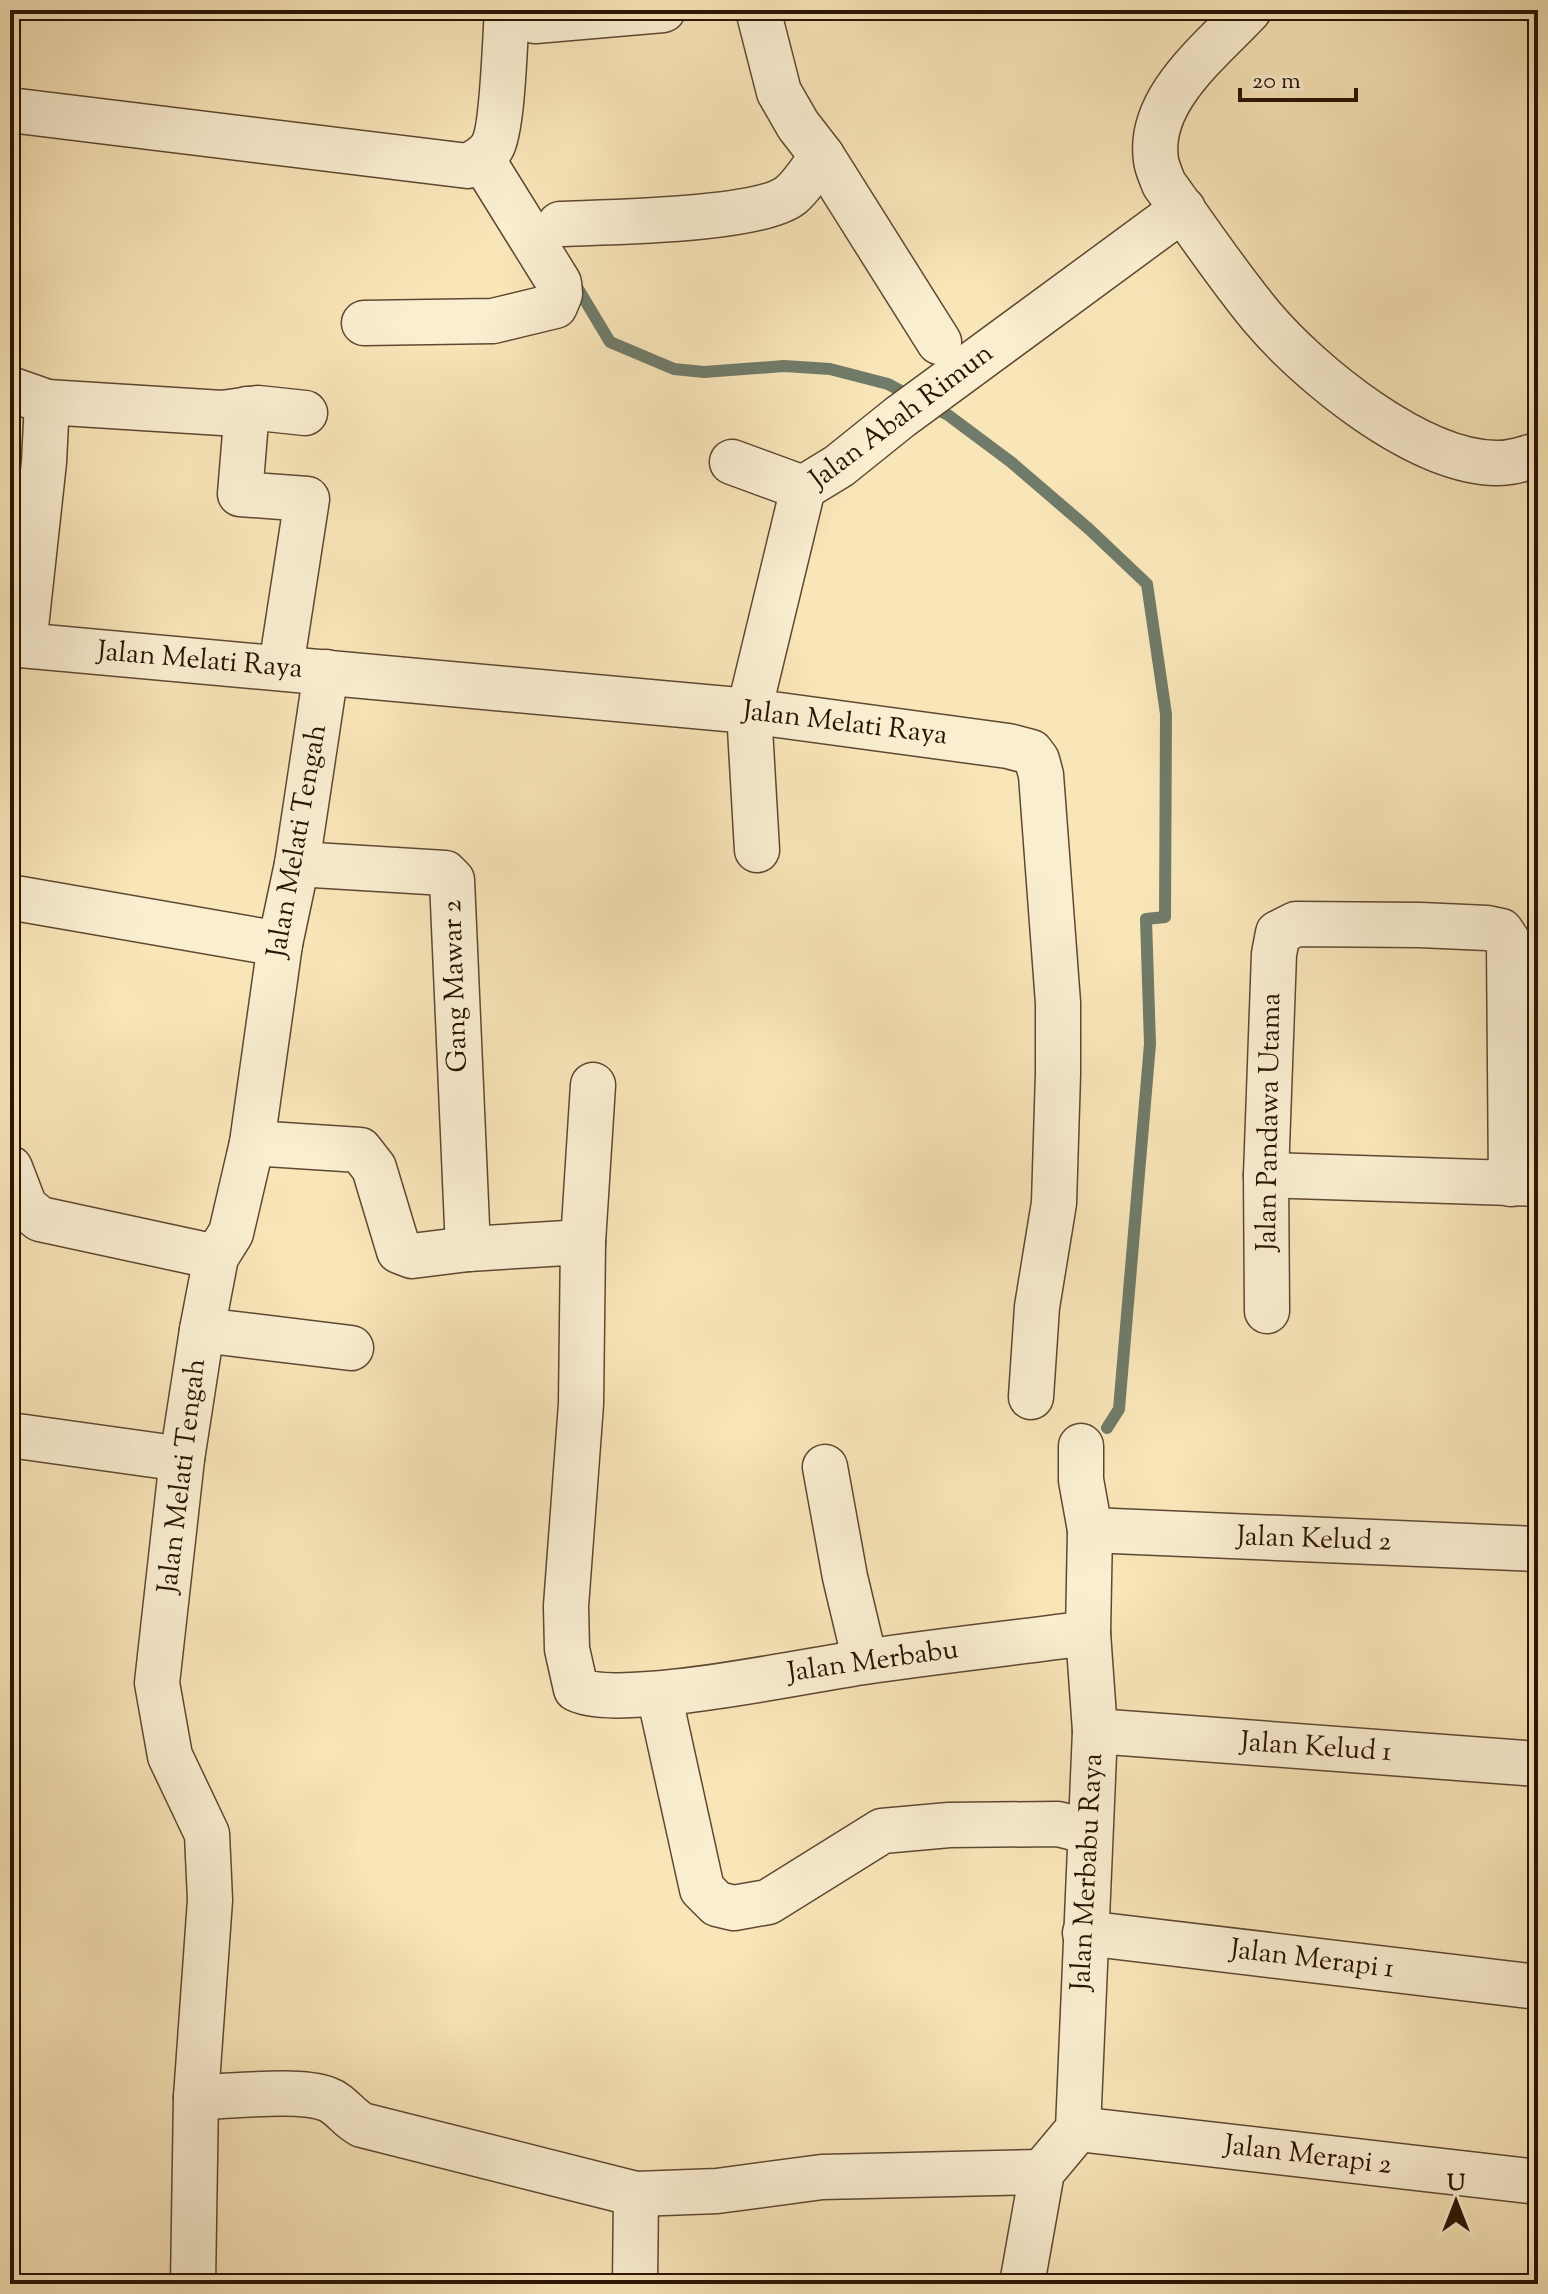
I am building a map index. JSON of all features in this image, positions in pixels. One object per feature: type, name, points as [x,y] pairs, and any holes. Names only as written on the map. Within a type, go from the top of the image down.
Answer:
[{"type":"street","points":[[10,110],[468,166],[482,159],[493,146],[521,16],[663,10]]},
{"type":"street","points":[[758,10],[779,92],[939,342]]},
{"type":"street","points":[[1249,10],[1175,89],[1162,112],[1155,138],[1156,161],[1164,184],[1263,318],[1319,374],[1390,425],[1433,450],[1498,464],[1538,455]]},
{"type":"street","points":[[560,224],[714,215],[767,207],[791,195],[822,156]]},
{"type":"street","points":[[364,323],[493,321],[555,306],[560,294],[559,283],[482,159]]},
{"type":"street","name":"Jalan Abah Rimun","points":[[757,850],[749,711],[803,488],[839,466],[911,409],[1183,209]]},
{"type":"street","points":[[17,645],[28,396],[222,413],[272,408],[305,413]]},
{"type":"street","points":[[247,409],[240,494],[307,499],[281,667]]},
{"type":"street","points":[[732,462],[803,488]]},
{"type":"street","name":"Jalan Melati Raya","points":[[17,645],[749,711],[997,744],[1031,752],[1041,775],[1058,1003],[1054,1203],[1037,1307],[1031,1397]]},
{"type":"street","name":"Jalan Melati Tengah","points":[[193,2284],[196,2097],[210,1900],[207,1834],[170,1756],[157,1683],[182,1459],[202,1330],[216,1257],[231,1233],[252,1143],[280,944],[297,864],[326,672]]},
{"type":"street","name":"Gang Mawar 2","points":[[297,864],[445,873],[452,880],[468,1249]]},
{"type":"street","points":[[15,898],[280,944]]},
{"type":"street","name":"Jalan Pandawa Utama","points":[[1267,1311],[1266,1175],[1274,954],[1278,933],[1296,924],[1420,925],[1501,931],[1509,943],[1524,1184]]},
{"type":"street","name":"Jalan Merbabu","points":[[593,1085],[583,1242],[581,1404],[566,1606],[570,1675],[576,1689],[588,1695],[659,1694],[865,1661],[1088,1633]]},
{"type":"street","points":[[252,1143],[360,1150],[374,1168],[399,1251],[412,1256],[468,1249],[583,1242]]},
{"type":"street","points":[[10,1168],[25,1207],[40,1219],[216,1257]]},
{"type":"street","points":[[1266,1175],[1524,1184]]},
{"type":"street","points":[[202,1330],[351,1348]]},
{"type":"street","points":[[10,1435],[182,1459]]},
{"type":"street","name":"Jalan Merbabu Raya","points":[[1078,2129],[1095,1731],[1088,1633],[1090,1530],[1081,1480],[1081,1446]]},
{"type":"street","points":[[825,1467],[845,1577],[865,1661]]},
{"type":"street","name":"Jalan Kelud 2","points":[[1090,1530],[1538,1549]]},
{"type":"street","points":[[659,1694],[702,1889],[717,1904],[734,1908],[768,1902],[882,1831],[949,1825],[1058,1824],[1090,1832]]},
{"type":"street","name":"Jalan Kelud 1","points":[[1095,1731],[1538,1764]]},
{"type":"street","name":"Jalan Merapi 1","points":[[1085,1933],[1538,1987]]},
{"type":"street","points":[[196,2097],[323,2097],[362,2125],[636,2194],[717,2191],[822,2177],[1042,2172]]},
{"type":"street","points":[[1022,2284],[1042,2172],[1078,2129]]},
{"type":"street","name":"Jalan Merapi 2","points":[[1078,2129],[1538,2182]]},
{"type":"street","points":[[635,2284],[636,2194]]},
{"type":"waterway","points":[[574,282],[610,342],[674,369],[704,372],[784,366],[830,369],[888,384],[914,398]]},
{"type":"waterway","points":[[930,406],[948,415],[1011,462],[1147,584],[1166,714],[1165,917],[1146,919],[1150,1044],[1119,1409],[1107,1428]]}]
